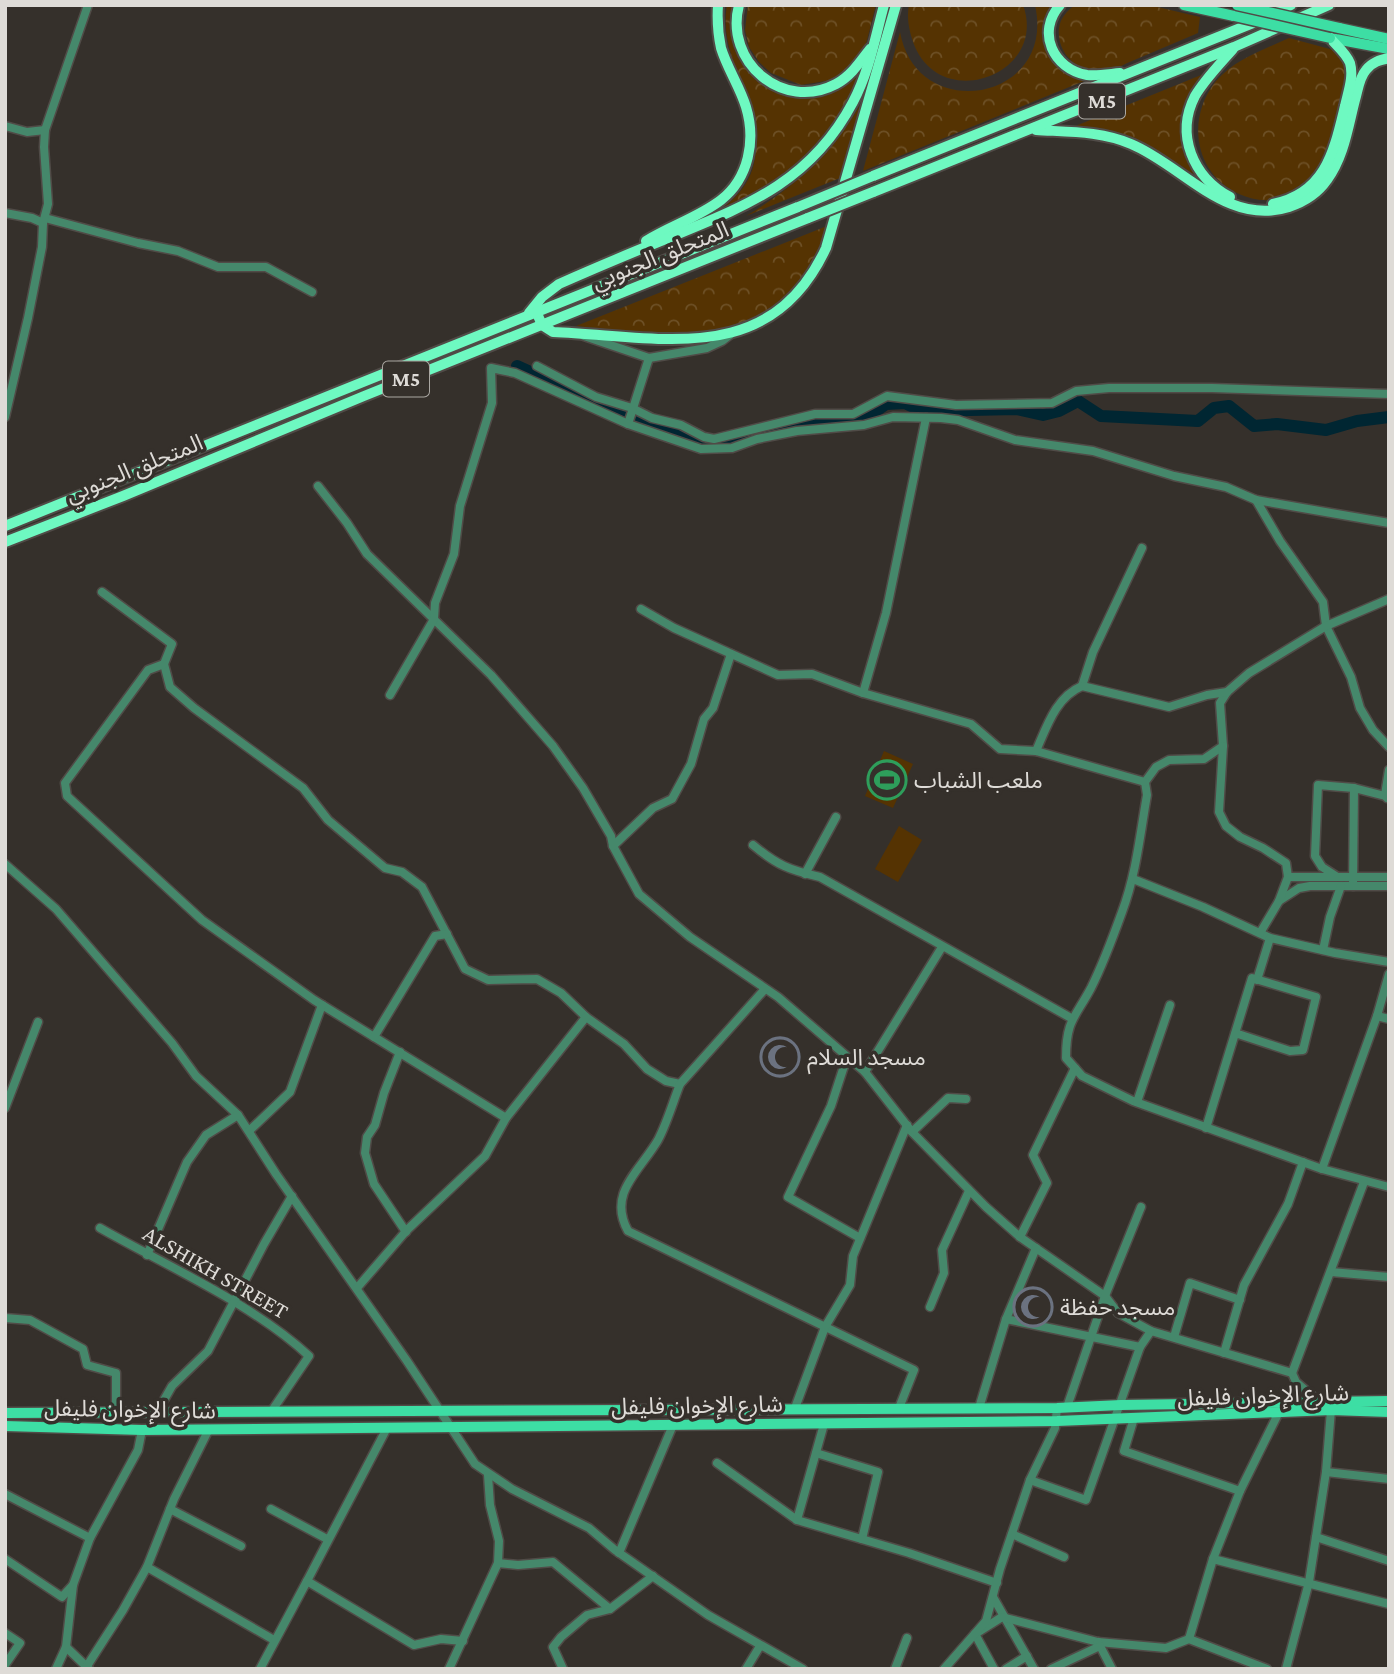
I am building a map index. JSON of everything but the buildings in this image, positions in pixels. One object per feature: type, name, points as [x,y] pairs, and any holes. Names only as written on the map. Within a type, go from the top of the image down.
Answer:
[{"type":"highway","points":[[627,254],[720,201],[735,186],[747,164],[750,126],[746,107],[721,46],[718,5]]},
{"type":"highway","points":[[739,5],[736,33],[745,58],[764,78],[789,90],[810,92],[836,84],[856,67],[873,44]]},
{"type":"highway","points":[[884,5],[862,81],[845,116],[823,145],[793,174],[740,209],[559,284],[542,297],[532,312],[542,325],[554,332],[675,341],[716,338],[752,326],[783,306],[808,279],[830,236],[896,5]]},
{"type":"highway","points":[[1060,5],[1051,20],[1048,37],[1054,54],[1061,62],[1088,75],[1130,74]]},
{"type":"highway","points":[[1253,23],[1276,5]]},
{"type":"highway","name":"المتحلق الجنوبي","points":[[5,526],[1130,74],[1291,5]]},
{"type":"highway","name":"المتحلق الجنوبي","points":[[5,542],[1030,130],[1234,47],[1329,5]]},
{"type":"highway","points":[[1234,47],[1194,99],[1186,131],[1190,153],[1196,166],[1222,197],[1241,202],[1270,204],[1298,195],[1322,174],[1334,151],[1352,73],[1346,55],[1330,38]]},
{"type":"highway","points":[[1030,130],[1117,138],[1157,157],[1222,197],[1250,210],[1271,211],[1292,206],[1318,190],[1334,170],[1363,74],[1374,63],[1389,58]]},
{"type":"main road","points":[[1184,5],[1236,10],[1389,39]]},
{"type":"main road","points":[[1236,10],[1330,38],[1389,49]]},
{"type":"main road","name":"شارع الإخوان فليفل","points":[[5,1413],[116,1415],[439,1410],[1062,1408],[1317,1400],[1389,1401]]},
{"type":"main road","name":"شارع الإخوان فليفل","points":[[5,1426],[142,1430],[673,1425],[1057,1421],[1331,1410],[1389,1412]]},
{"type":"street","points":[[5,417],[42,247],[48,204],[44,147],[46,130],[88,5]]},
{"type":"street","points":[[5,126],[27,132],[46,130]]},
{"type":"street","points":[[5,213],[178,251],[218,267],[266,267],[312,292]]},
{"type":"street","points":[[579,333],[649,358],[707,348],[731,334]]},
{"type":"street","points":[[628,424],[649,358]]},
{"type":"street","points":[[537,366],[596,397],[632,408],[652,418],[681,425],[714,439],[815,414],[853,414],[887,396],[956,405],[983,402],[1052,403],[1076,391],[1109,388],[1212,388],[1389,394]]},
{"type":"street","points":[[390,695],[434,620],[435,603],[454,554],[460,506],[492,403],[491,368],[515,373],[628,424],[701,449],[715,450],[797,431],[864,425],[893,417],[958,420],[1015,440],[1093,451],[1174,476],[1226,487],[1256,500],[1389,523]]},
{"type":"street","points":[[956,405],[958,420]]},
{"type":"street","points":[[863,694],[886,613],[926,418]]},
{"type":"street","points":[[318,486],[367,554],[491,675],[553,746],[583,788],[611,836],[613,846],[639,894],[690,937],[765,989],[865,1072],[909,1129],[969,1191],[1020,1237],[1105,1296],[1118,1313],[1151,1331],[1292,1373]]},
{"type":"street","points":[[1256,500],[1280,541],[1323,602],[1326,626],[1352,677],[1360,708],[1373,730],[1389,747]]},
{"type":"street","points":[[1082,686],[1093,652],[1142,548]]},
{"type":"street","points":[[102,592],[172,644],[164,664],[170,687],[303,788],[328,820],[385,868],[402,872],[422,887],[465,969],[488,980],[537,979],[561,993],[586,1017],[624,1044],[647,1069],[666,1081],[680,1084]]},
{"type":"street","points":[[1261,933],[1279,901],[1288,877],[1286,863],[1226,827],[1219,812],[1223,746],[1220,703],[1227,692],[1249,673],[1326,626],[1389,598]]},
{"type":"street","points":[[641,609],[674,628],[778,675],[812,674],[863,694],[971,724],[999,749],[1036,751],[1145,782]]},
{"type":"street","points":[[613,846],[653,808],[672,799],[691,764],[704,719],[713,708],[732,654]]},
{"type":"street","points":[[164,664],[148,670],[65,783],[67,796],[202,920],[323,1005],[506,1118]]},
{"type":"street","points":[[1036,751],[1059,703],[1069,691],[1082,686],[1169,707],[1207,695],[1227,692]]},
{"type":"street","points":[[1223,746],[1204,759],[1169,760],[1156,768],[1145,782],[1147,795],[1133,879],[1122,913],[1090,989],[1072,1018],[1066,1039],[1066,1058],[1082,1076],[1137,1102],[1322,1169],[1389,1187]]},
{"type":"street","points":[[1389,770],[1387,797],[1354,788],[1318,785],[1315,856],[1322,867],[1336,876],[1389,886]]},
{"type":"street","points":[[1353,881],[1354,788]]},
{"type":"street","points":[[804,873],[836,817]]},
{"type":"street","points":[[752,845],[790,870],[820,877],[1072,1018]]},
{"type":"street","points":[[5,864],[55,909],[172,1044],[196,1076],[238,1115],[475,1464],[488,1475],[589,1528],[619,1553],[708,1615],[803,1669]]},
{"type":"street","points":[[1288,877],[1336,876]]},
{"type":"street","points":[[1279,901],[1299,888],[1341,886],[1353,881],[1389,877]]},
{"type":"street","points":[[1133,879],[1270,938],[1389,962]]},
{"type":"street","points":[[1323,950],[1330,917],[1341,886]]},
{"type":"street","points":[[374,1037],[435,936],[447,934]]},
{"type":"street","points":[[1257,980],[1270,938]]},
{"type":"street","points":[[865,1072],[942,947]]},
{"type":"street","points":[[1322,1169],[1377,1016],[1389,974]]},
{"type":"street","points":[[1206,1128],[1235,1032],[1252,978],[1316,997],[1303,1050],[1290,1051],[1235,1032]]},
{"type":"street","points":[[765,989],[680,1084],[658,1139],[627,1184],[620,1203],[622,1219],[628,1231],[914,1370],[900,1408]]},
{"type":"street","points":[[249,1131],[290,1092],[323,1005]]},
{"type":"street","points":[[1137,1102],[1170,1005]]},
{"type":"street","points":[[1377,1016],[1389,1019]]},
{"type":"street","points":[[357,1288],[406,1232],[485,1156],[506,1118],[586,1017]]},
{"type":"street","points":[[5,1108],[38,1022]]},
{"type":"street","points":[[400,1052],[383,1093],[375,1125],[367,1137],[365,1153],[374,1184],[406,1232]]},
{"type":"street","points":[[847,1057],[831,1106],[788,1197],[860,1238]]},
{"type":"street","points":[[1020,1237],[1047,1183],[1033,1155],[1074,1068]]},
{"type":"street","points":[[795,1408],[825,1327],[850,1285],[853,1256],[909,1129],[948,1098],[966,1099]]},
{"type":"street","points":[[147,1255],[187,1162],[206,1135],[238,1115]]},
{"type":"street","points":[[1224,1353],[1244,1285],[1288,1204],[1303,1162]]},
{"type":"street","points":[[1317,1400],[1296,1382],[1292,1373],[1364,1182]]},
{"type":"street","points":[[930,1307],[944,1273],[942,1250],[969,1191]]},
{"type":"street","points":[[156,1414],[172,1386],[208,1351],[292,1196]]},
{"type":"street","points":[[944,1669],[986,1621],[1030,1480],[1057,1421],[1141,1207]]},
{"type":"street","name":"ALSHIKH STREET","points":[[100,1228],[235,1303],[287,1335],[309,1356],[271,1412]]},
{"type":"street","points":[[979,1408],[1006,1319],[1036,1248]]},
{"type":"street","points":[[1331,1272],[1389,1277]]},
{"type":"street","points":[[1174,1337],[1190,1283],[1240,1300]]},
{"type":"street","points":[[5,1318],[30,1320],[83,1349],[87,1365],[116,1373],[116,1415]]},
{"type":"street","points":[[1006,1319],[1140,1347]]},
{"type":"street","points":[[1030,1480],[1086,1500],[1140,1347],[1151,1331]]},
{"type":"street","points":[[1286,1669],[1309,1582],[1326,1472],[1331,1410]]},
{"type":"street","points":[[1189,1639],[1213,1559],[1240,1491],[1279,1412]]},
{"type":"street","points":[[1134,1418],[1124,1451],[1240,1491]]},
{"type":"street","points":[[797,1520],[824,1423]]},
{"type":"street","points":[[619,1553],[673,1425]]},
{"type":"street","points":[[260,1669],[387,1427]]},
{"type":"street","points":[[66,1647],[88,1667],[147,1567],[170,1509],[209,1429]]},
{"type":"street","points":[[56,1669],[66,1647],[73,1585],[90,1538],[138,1450],[142,1430]]},
{"type":"street","points":[[816,1453],[878,1472],[862,1539]]},
{"type":"street","points":[[717,1462],[797,1520],[909,1553],[997,1583]]},
{"type":"street","points":[[1326,1472],[1389,1479]]},
{"type":"street","points":[[449,1669],[498,1563],[499,1541],[490,1505],[488,1475]]},
{"type":"street","points":[[5,1494],[90,1538]]},
{"type":"street","points":[[271,1508],[327,1539]]},
{"type":"street","points":[[170,1509],[241,1546]]},
{"type":"street","points":[[1012,1534],[1064,1557]]},
{"type":"street","points":[[1316,1536],[1389,1561]]},
{"type":"street","points":[[5,1559],[62,1597],[73,1585]]},
{"type":"street","points":[[1213,1559],[1389,1604]]},
{"type":"street","points":[[498,1563],[518,1565],[553,1562],[610,1609]]},
{"type":"street","points":[[147,1567],[274,1640]]},
{"type":"street","points":[[563,1669],[554,1647],[561,1637],[587,1615],[610,1609],[653,1576]]},
{"type":"street","points":[[307,1581],[414,1645],[441,1639],[463,1641]]},
{"type":"street","points":[[993,1597],[1034,1669]]},
{"type":"street","points":[[975,1634],[996,1619],[1006,1619],[1099,1644],[1166,1648],[1189,1639],[1267,1669]]},
{"type":"street","points":[[5,1633],[20,1643],[5,1665]]},
{"type":"street","points":[[975,1634],[994,1669]]},
{"type":"street","points":[[895,1669],[907,1637]]},
{"type":"street","points":[[1051,1669],[1099,1644]]},
{"type":"street","points":[[1099,1644],[1112,1669]]},
{"type":"street","points":[[746,1669],[760,1646]]},
{"type":"street","points":[[1006,1669],[1027,1656]]},
{"type":"green space","points":[[727,5],[736,5],[738,52],[750,72],[764,84],[818,96],[835,92],[861,71],[844,108],[813,151],[761,195],[699,224],[728,204],[743,188],[753,169],[755,157],[753,117],[728,45]]},
{"type":"green space","points":[[748,5],[876,5],[865,48],[847,71],[832,80],[801,85],[771,73],[749,47],[745,30]]},
{"type":"green space","points":[[909,5],[1023,5],[1027,29],[1021,50],[1007,66],[989,76],[969,81],[948,78],[929,67],[915,47],[909,27]]},
{"type":"green space","points":[[1035,5],[1059,5],[1054,11],[1054,52],[1089,79],[863,171],[900,32],[912,62],[931,81],[956,90],[982,90],[1006,81],[1026,63],[1036,38]]},
{"type":"green space","points":[[1075,5],[1149,5],[1200,17],[1198,33],[1110,71],[1092,71],[1072,61],[1060,42],[1061,21]]},
{"type":"green space","points":[[1289,38],[1341,52],[1351,83],[1316,183],[1276,199],[1254,199],[1224,185],[1212,173],[1199,144],[1201,111],[1216,81],[1224,73],[1250,56]]},
{"type":"green space","points":[[1216,69],[1191,108],[1189,140],[1209,185],[1161,153],[1130,139],[1073,127]]},
{"type":"green space","points":[[869,88],[845,176],[746,216],[784,191],[817,161],[846,128]]},
{"type":"green space","points":[[832,224],[810,266],[785,296],[758,316],[728,328],[695,333],[658,334],[576,326]]},
{"type":"green space","points":[[884,751],[913,764],[893,808],[865,796]]},
{"type":"green space","points":[[899,826],[922,840],[898,882],[875,869]]},
{"type":"waterway","points":[[517,366],[572,391],[590,403],[677,429],[691,438],[711,444],[820,419],[839,423],[854,421],[870,415],[886,404],[905,403],[922,411],[1017,409],[1043,415],[1059,411],[1078,401],[1101,416],[1198,421],[1214,408],[1229,406],[1254,426],[1277,424],[1326,430],[1357,421],[1389,417]]},
{"type":"place","name":"ملعب الشباب","points":[[887,780]]},
{"type":"place","name":"مسجد السلام","points":[[780,1057]]},
{"type":"place","name":"مسجد حفظة","points":[[1033,1307]]}]
